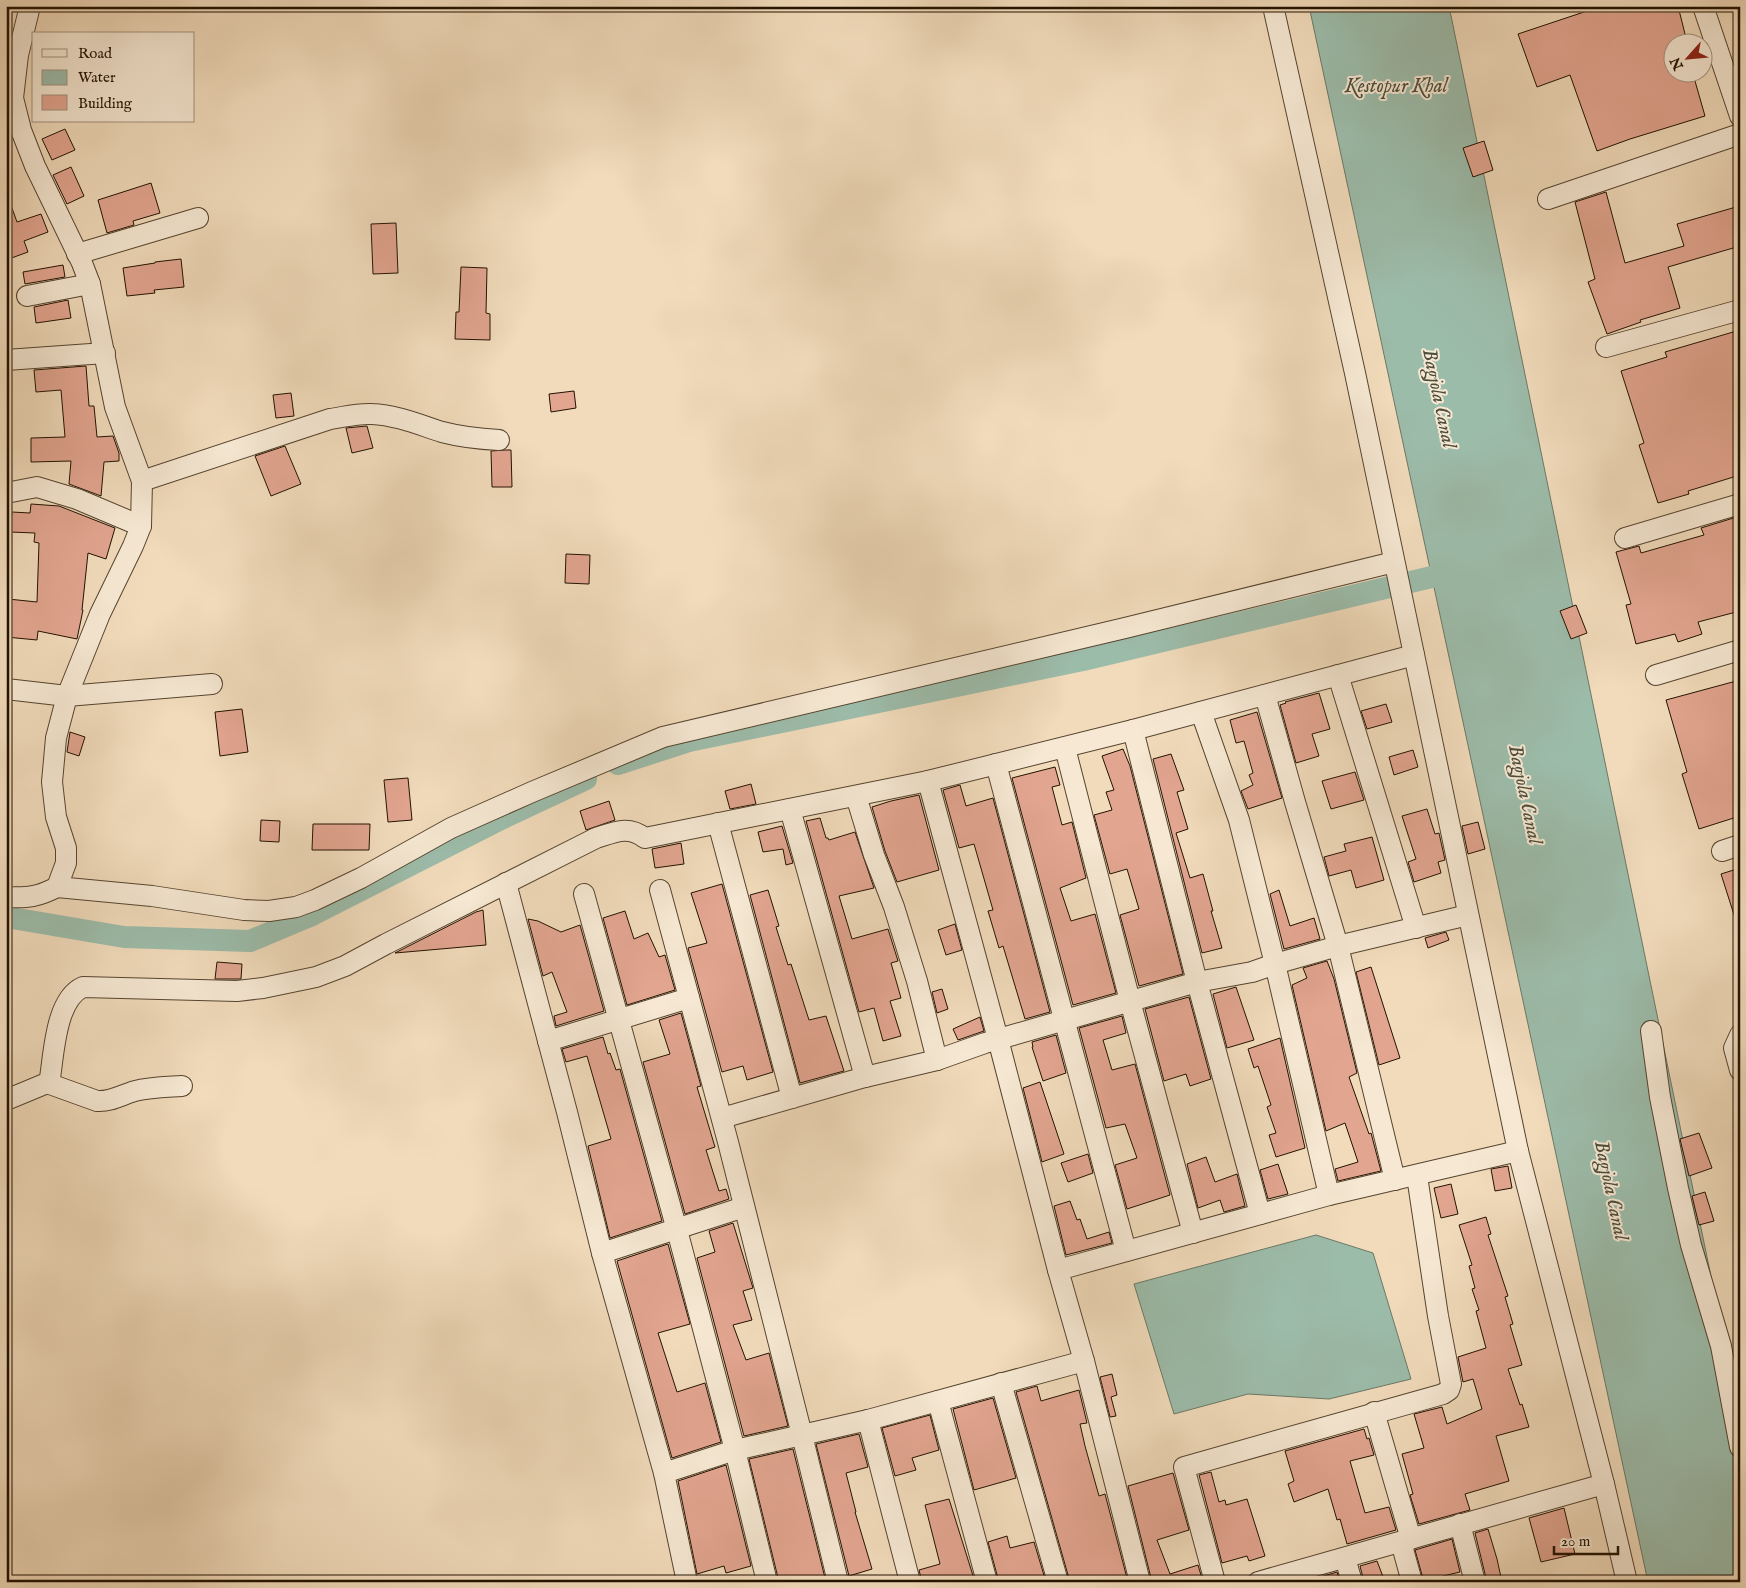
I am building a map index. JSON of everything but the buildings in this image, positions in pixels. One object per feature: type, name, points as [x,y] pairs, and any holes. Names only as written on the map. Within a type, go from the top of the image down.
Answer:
[{"type":"street","points":[[30,6],[18,55],[12,98],[24,139],[90,284],[115,407],[142,481],[141,526],[100,614],[67,696],[56,738],[52,782],[56,817],[66,848],[66,863],[57,886]]},
{"type":"street","points":[[1273,6],[1354,373],[1518,1151],[1604,1484],[1626,1582]]},
{"type":"street","points":[[1703,6],[1737,93],[1740,116]]},
{"type":"street","points":[[1548,199],[1740,134]]},
{"type":"street","points":[[77,254],[198,218]]},
{"type":"street","points":[[27,296],[90,284]]},
{"type":"street","points":[[1606,347],[1740,310]]},
{"type":"street","points":[[6,360],[105,353]]},
{"type":"street","points":[[142,481],[330,419],[351,415],[372,414],[390,416],[445,433],[475,439],[499,440]]},
{"type":"street","points":[[6,492],[37,487],[77,499],[141,526]]},
{"type":"street","points":[[1624,538],[1740,504]]},
{"type":"street","points":[[6,897],[25,898],[42,895],[57,886],[152,896],[244,910],[269,911],[296,907],[361,878],[451,828],[663,736],[1125,628],[1395,569]]},
{"type":"street","points":[[1656,675],[1740,650]]},
{"type":"street","points":[[6,1100],[47,1083],[50,1078],[56,1034],[67,1001],[75,991],[83,987],[237,991],[291,983],[316,977],[345,966],[596,838],[618,831],[637,832],[646,838],[928,781],[1065,748],[1414,655]]},
{"type":"street","points":[[1338,675],[1416,928]]},
{"type":"street","points":[[6,689],[67,696],[212,684]]},
{"type":"street","points":[[1265,695],[1338,946],[1395,1180]]},
{"type":"street","points":[[1201,712],[1239,820],[1329,1195]]},
{"type":"street","points":[[1133,730],[1197,982],[1260,1214]]},
{"type":"street","points":[[1065,748],[1130,1001],[1193,1233]]},
{"type":"street","points":[[996,764],[1126,1251]]},
{"type":"street","points":[[928,781],[1084,1361],[1140,1582]]},
{"type":"street","points":[[856,796],[917,981],[937,1060]]},
{"type":"street","points":[[790,808],[865,1077]]},
{"type":"street","points":[[718,823],[792,1098]]},
{"type":"street","points":[[506,884],[602,1253],[664,1473],[687,1582]]},
{"type":"street","points":[[660,890],[722,1118],[838,1582]]},
{"type":"street","points":[[584,894],[677,1230],[735,1450],[767,1582]]},
{"type":"street","points":[[722,1118],[865,1077],[937,1060],[998,1039],[1197,982],[1252,972],[1338,946],[1468,915]]},
{"type":"street","points":[[548,1041],[618,1018],[689,998]]},
{"type":"street","points":[[1651,1030],[1660,1097],[1678,1188],[1691,1245],[1721,1346],[1740,1447]]},
{"type":"street","points":[[1740,1035],[1734,1048],[1740,1070]]},
{"type":"street","points":[[47,1083],[97,1101],[105,1102],[132,1092],[182,1086]]},
{"type":"street","points":[[1058,1270],[1329,1195],[1518,1151]]},
{"type":"street","points":[[1215,1582],[1184,1467],[1443,1394],[1449,1390],[1451,1384],[1438,1316],[1417,1176]]},
{"type":"street","points":[[602,1253],[744,1207]]},
{"type":"street","points":[[664,1473],[735,1450],[868,1420],[1084,1361]]},
{"type":"street","points":[[1001,1383],[1058,1582]]},
{"type":"street","points":[[938,1401],[987,1582]]},
{"type":"street","points":[[1374,1412],[1406,1541],[1412,1582]]},
{"type":"street","points":[[868,1420],[910,1582]]},
{"type":"street","points":[[1258,1582],[1604,1484]]},
{"type":"street","points":[[1460,1524],[1474,1582]]},
{"type":"street","points":[[1345,1558],[1352,1582]]},
{"type":"water","name":"Kestopur Khal","points":[[1309,6],[1449,6],[1740,1417],[1740,1582],[1648,1582]]},
{"type":"water","points":[[1316,1235],[1373,1253],[1411,1379],[1329,1399],[1248,1394],[1174,1414],[1134,1284]]},
{"type":"waterway","points":[[618,764],[689,741],[1083,660],[1461,570]]},
{"type":"waterway","points":[[6,917],[124,937],[250,941],[312,915],[501,819],[586,779]]},
{"type":"water label","name":"Bagjola Canal","points":[[1440,398]]},
{"type":"water label","name":"Bagjola Canal","points":[[1526,794]]},
{"type":"water label","name":"Bagjola Canal","points":[[1612,1190]]}]
